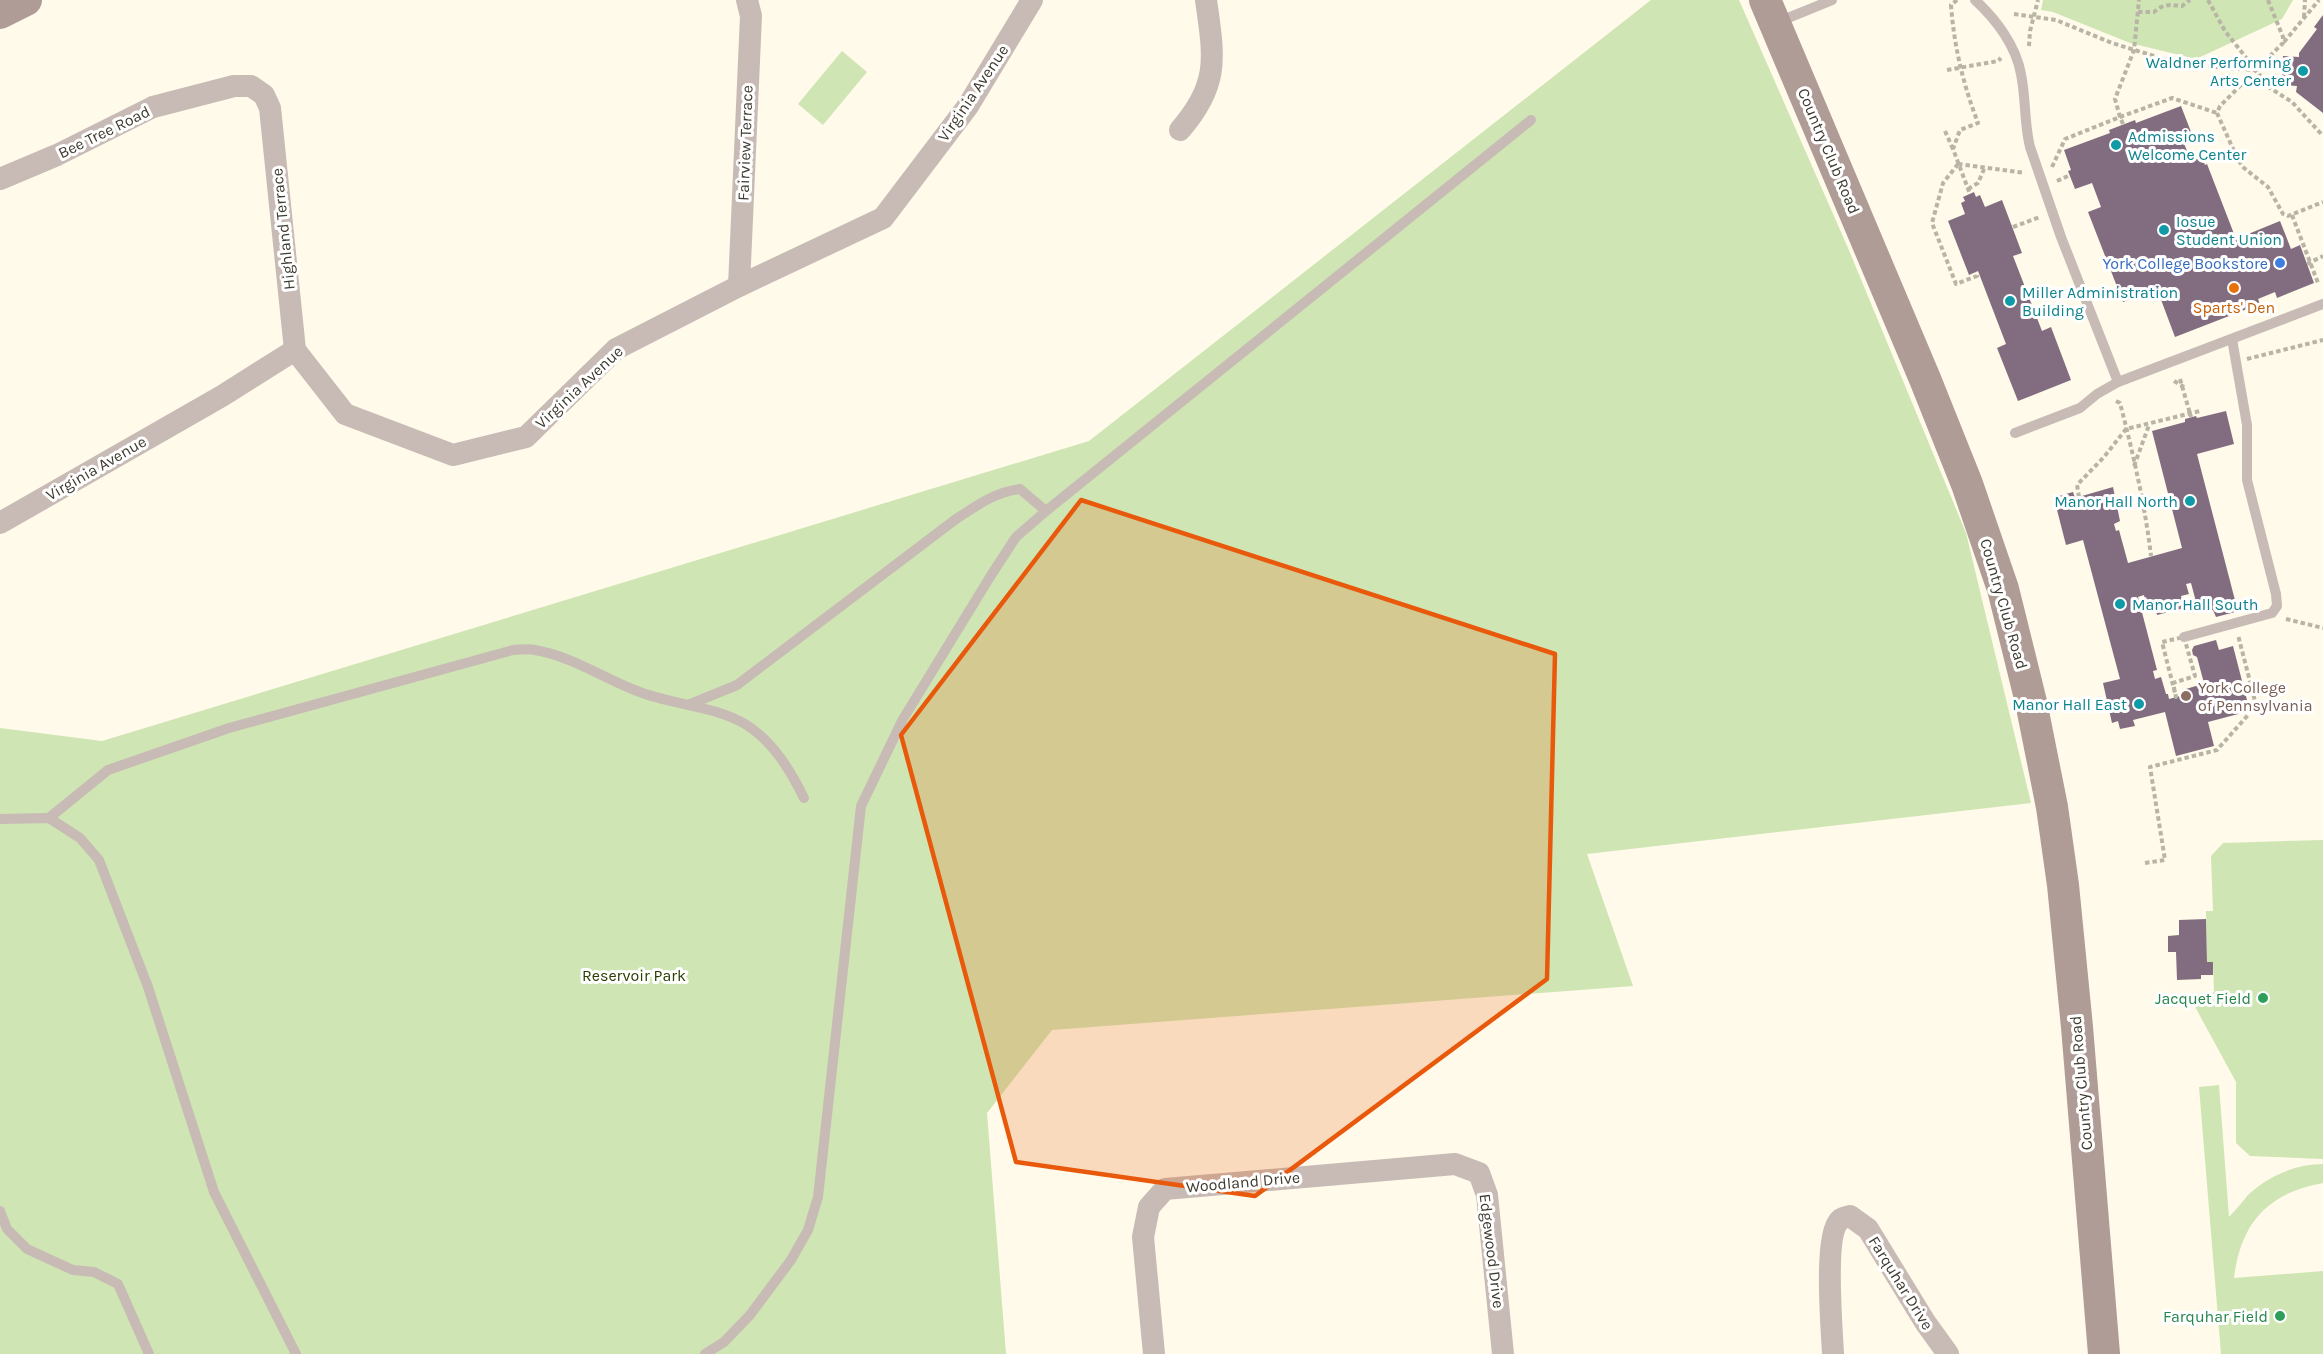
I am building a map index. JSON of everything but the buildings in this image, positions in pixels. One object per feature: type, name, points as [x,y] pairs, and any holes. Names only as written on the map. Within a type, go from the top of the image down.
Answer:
[{"type":"main road","points":[[0,13],[26,0]]},
{"type":"main road","name":"Country Club Road","points":[[1770,11],[1967,484],[2003,589],[2031,702],[2052,807],[2063,885],[2104,1354]]},
{"type":"street","name":"Fairview Terrace","points":[[739,286],[751,16],[747,0]]},
{"type":"street","name":"Virginia Avenue","points":[[0,523],[222,396],[295,351],[345,414],[453,455],[526,437],[616,348],[739,286],[883,218],[968,106],[1032,0]]},
{"type":"street","points":[[1180,130],[1195,113],[1206,92],[1213,71],[1206,0]]},
{"type":"street","name":"Bee Tree Road","points":[[0,179],[57,155],[153,107],[234,86],[251,86],[264,95],[270,108]]},
{"type":"street","name":"Highland Terrace","points":[[270,108],[295,351]]},
{"type":"street","name":"Woodland Drive","points":[[1154,1354],[1143,1237],[1149,1208],[1166,1189],[1455,1164]]},
{"type":"street","name":"Edgewood Drive","points":[[1455,1164],[1479,1173],[1487,1196],[1503,1354]]},
{"type":"street","name":"Farquhar Drive","points":[[1833,1354],[1830,1254],[1836,1226],[1842,1218],[1850,1216],[1868,1229],[1925,1322],[1948,1354]]},
{"type":"lane","points":[[1770,11],[1832,0]]},
{"type":"lane","points":[[1976,0],[2003,33],[2018,63],[2026,132],[2030,147],[2061,237],[2118,382]]},
{"type":"lane","points":[[705,1354],[724,1342],[750,1315],[791,1260],[808,1230],[818,1197],[827,1131],[861,806],[903,719],[1016,537],[1531,120]]},
{"type":"lane","points":[[2015,433],[2080,408],[2097,394],[2118,382],[2323,304]]},
{"type":"lane","points":[[2184,637],[2272,613],[2277,606],[2276,594],[2247,480],[2247,425],[2232,339]]},
{"type":"lane","points":[[688,705],[737,685],[956,519],[984,501],[1004,491],[1020,489],[1046,511]]},
{"type":"lane","points":[[49,818],[108,770],[229,728],[513,650],[534,649],[559,656],[638,692],[714,711],[746,724],[770,745],[789,767],[804,798]]},
{"type":"lane","points":[[0,819],[49,818],[80,838],[99,860],[148,987],[214,1192],[296,1354]]},
{"type":"lane","points":[[0,1211],[7,1229],[27,1249],[73,1270],[94,1272],[118,1284],[149,1354]]},
{"type":"path","points":[[1953,149],[1960,130],[1978,123],[1960,68],[1951,5],[1957,0]]},
{"type":"path","points":[[2031,52],[2030,31],[2038,0]]},
{"type":"path","points":[[2123,124],[2115,99],[2134,50],[2139,0]]},
{"type":"path","points":[[2158,9],[2160,0]]},
{"type":"path","points":[[2138,12],[2154,12],[2169,4],[2182,6],[2190,0]]},
{"type":"path","points":[[2208,0],[2224,31],[2270,88],[2292,102],[2323,136]]},
{"type":"path","points":[[2268,0],[2283,43]]},
{"type":"path","points":[[2304,19],[2305,0]]},
{"type":"path","points":[[2319,0],[2283,43],[2220,106],[2217,113],[2238,160],[2244,168],[2268,187],[2283,214],[2292,215],[2323,202]]},
{"type":"path","points":[[2014,14],[2034,15],[2056,20],[2134,50],[2192,65],[2255,70]]},
{"type":"path","points":[[2023,39],[2030,31]]},
{"type":"path","points":[[1947,70],[1998,61],[2004,54]]},
{"type":"path","points":[[2049,157],[2052,167],[2065,139],[2172,98],[2217,113]]},
{"type":"path","points":[[1945,131],[1970,194]]},
{"type":"path","points":[[1958,164],[2026,173]]},
{"type":"path","points":[[1958,164],[1943,183],[1932,223],[1956,284],[1977,276],[1976,272]]},
{"type":"path","points":[[1968,189],[1978,183],[1985,167]]},
{"type":"path","points":[[2054,182],[2070,175]]},
{"type":"path","points":[[2292,215],[2318,283]]},
{"type":"path","points":[[2013,227],[2040,216]]},
{"type":"path","points":[[2309,263],[2323,256]]},
{"type":"path","points":[[2247,359],[2323,340]]},
{"type":"path","points":[[2180,379],[2191,416]]},
{"type":"path","points":[[2175,381],[2184,387]]},
{"type":"path","points":[[2116,401],[2120,403],[2126,429],[2147,522],[2151,556]]},
{"type":"path","points":[[2079,496],[2077,485],[2104,457],[2126,429],[2191,416],[2200,411]]},
{"type":"path","points":[[2134,466],[2150,425]]},
{"type":"path","points":[[2280,623],[2290,618],[2323,628]]},
{"type":"path","points":[[2145,863],[2165,860],[2150,767],[2217,750],[2248,715],[2255,702],[2238,634],[2248,631]]},
{"type":"path","points":[[2184,637],[2195,676],[2173,683],[2176,697],[2162,642],[2184,637]]},
{"type":"highlighted area","points":[[1081,500],[1555,654],[1547,979],[1255,1196],[1016,1162],[901,735]]},
{"type":"green space","name":"Reservoir Park","points":[[1651,0],[1739,0],[1848,248],[1966,533],[2031,803],[1587,854],[1633,986],[1052,1030],[987,1113],[1006,1354],[0,1354],[0,728],[102,741],[1089,441]]},
{"type":"green space","points":[[2043,0],[2293,0],[2282,19],[2196,59],[2130,43],[2053,12],[2041,10]]},
{"type":"green space","points":[[842,51],[867,72],[823,125],[798,104]]},
{"type":"green space","name":"Jacquet Field","points":[[2323,840],[2323,1159],[2250,1156],[2236,1143],[2236,1082],[2193,1003],[2214,992],[2213,963],[2207,962],[2206,911],[2213,911],[2211,856],[2223,843]]},
{"type":"green space","points":[[2219,1085],[2229,1217],[2248,1195],[2264,1182],[2283,1172],[2303,1166],[2323,1164],[2323,1183],[2287,1194],[2261,1213],[2243,1241],[2234,1278],[2323,1271],[2323,1354],[2221,1354],[2199,1087]]},
{"type":"place","name":"Waldner Performing Arts Center","points":[[2303,71]]},
{"type":"place","name":"Admissions Welcome Center","points":[[2116,145]]},
{"type":"place","name":"Iosue Student Union","points":[[2164,230]]},
{"type":"place","name":"York College Bookstore","points":[[2280,263]]},
{"type":"place","name":"Sparts' Den","points":[[2234,288]]},
{"type":"place","name":"Miller Administration Building","points":[[2010,301]]},
{"type":"place","name":"Manor Hall North","points":[[2190,501]]},
{"type":"place","name":"Manor Hall South","points":[[2120,604]]},
{"type":"place","name":"York College of Pennsylvania","points":[[2186,696]]},
{"type":"place","name":"Manor Hall East","points":[[2139,704]]},
{"type":"place","name":"Jacquet Field","points":[[2263,998]]},
{"type":"place","name":"Farquhar Field","points":[[2280,1316]]}]
